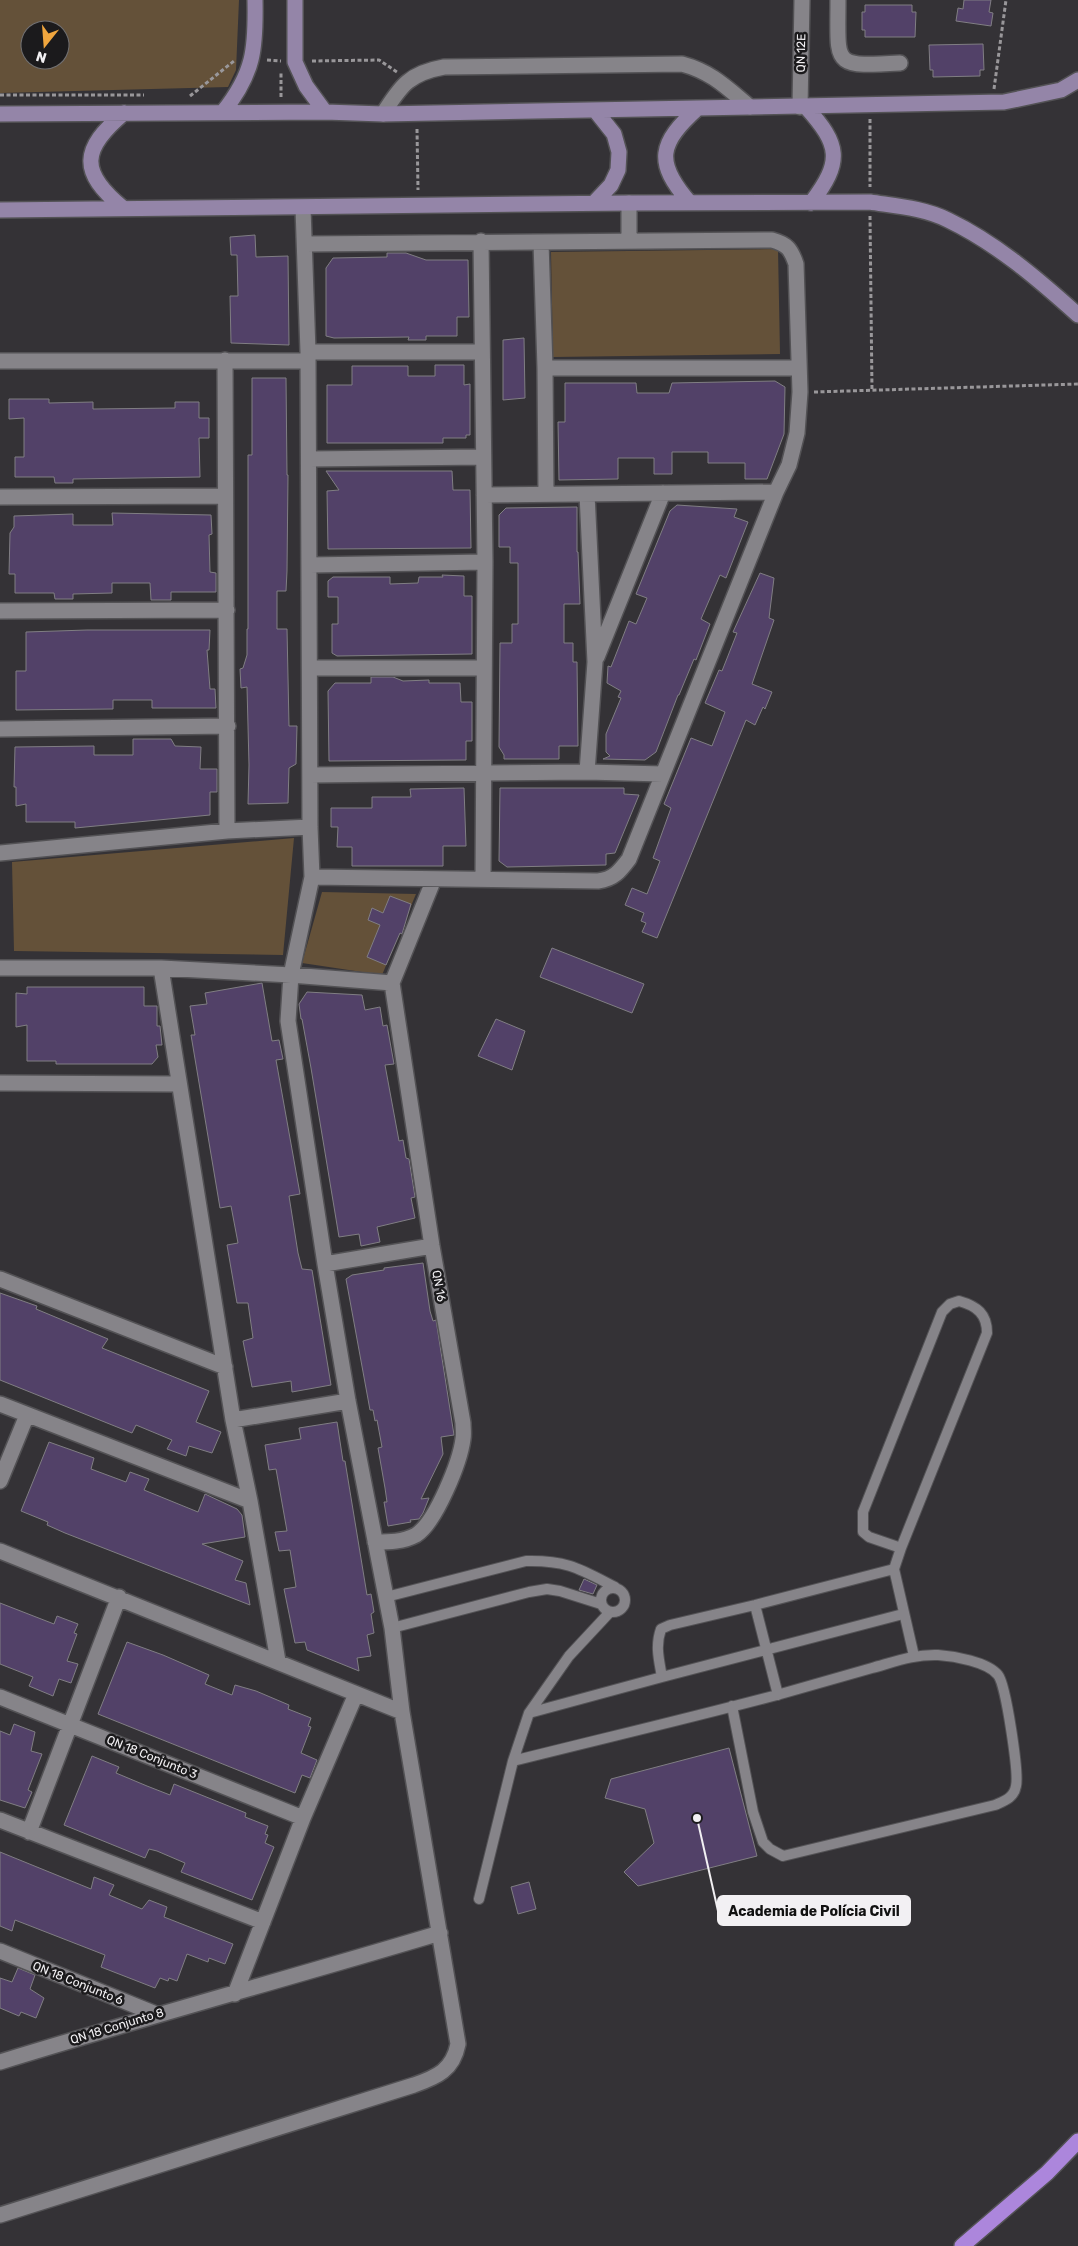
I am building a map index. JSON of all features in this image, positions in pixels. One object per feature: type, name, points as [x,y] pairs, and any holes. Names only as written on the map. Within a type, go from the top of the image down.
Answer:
[{"type":"highway","points":[[962,2246],[1047,2173],[1078,2141]]},
{"type":"main road","points":[[223,112],[245,81],[253,59],[256,31],[255,0]]},
{"type":"main road","points":[[295,0],[295,62],[306,86],[325,112]]},
{"type":"main road","points":[[0,114],[325,112],[383,114],[1004,102],[1061,90],[1078,80]]},
{"type":"main road","points":[[803,107],[822,126],[833,145],[833,164],[828,182],[811,203]]},
{"type":"main road","points":[[690,203],[676,187],[667,171],[665,156],[669,140],[679,125],[698,108]]},
{"type":"main road","points":[[594,203],[611,185],[618,170],[619,152],[614,134],[595,110]]},
{"type":"main road","points":[[123,208],[104,192],[93,177],[91,163],[95,145],[104,130],[124,113]]},
{"type":"main road","points":[[0,210],[303,208],[594,203],[870,202],[909,207],[947,219],[1005,255],[1043,283],[1078,315]]},
{"type":"street","name":"QN 12E","points":[[802,0],[803,107]]},
{"type":"street","points":[[838,0],[838,46],[840,58],[847,63],[858,65],[900,62]]},
{"type":"street","points":[[383,114],[398,90],[408,79],[425,70],[444,66],[682,64],[699,69],[714,77],[750,107]]},
{"type":"street","points":[[629,203],[630,241]]},
{"type":"street","points":[[0,2215],[438,2076],[455,2057],[458,2044],[402,1712],[392,1628],[348,1401],[325,1264],[288,1021],[291,975],[312,877],[310,827],[311,668],[308,356],[303,208]]},
{"type":"street","points":[[305,244],[480,241],[772,240],[783,243],[791,250],[796,264],[800,392],[797,433],[789,465],[776,492],[628,859],[620,871],[610,879],[598,881],[312,877]]},
{"type":"street","points":[[480,241],[485,562],[483,878]]},
{"type":"street","points":[[541,242],[546,494]]},
{"type":"street","points":[[0,361],[225,360],[482,352]]},
{"type":"street","points":[[225,360],[228,830]]},
{"type":"street","points":[[545,368],[799,368]]},
{"type":"street","points":[[309,459],[483,457]]},
{"type":"street","points":[[484,495],[776,492]]},
{"type":"street","points":[[587,494],[595,662],[587,772]]},
{"type":"street","points":[[595,662],[663,494]]},
{"type":"street","points":[[0,497],[225,496]]},
{"type":"street","points":[[310,566],[485,562]]},
{"type":"street","points":[[0,612],[227,610]]},
{"type":"street","points":[[311,668],[483,668]]},
{"type":"street","points":[[0,729],[228,726]]},
{"type":"street","points":[[310,775],[587,772],[663,774]]},
{"type":"street","points":[[0,853],[228,830],[310,827]]},
{"type":"street","points":[[0,968],[161,968],[392,983],[434,879]]},
{"type":"street","points":[[161,968],[233,1420],[250,1501],[278,1660]]},
{"type":"street","name":"QN 16","points":[[374,1542],[401,1541],[416,1534],[430,1523],[444,1495],[463,1439],[463,1423],[432,1246],[392,983]]},
{"type":"street","points":[[0,1083],[178,1084]]},
{"type":"street","points":[[325,1264],[432,1246]]},
{"type":"street","points":[[0,1279],[226,1367]]},
{"type":"street","points":[[233,1420],[348,1401]]},
{"type":"street","points":[[0,1404],[250,1501]]},
{"type":"street","points":[[0,1481],[27,1415]]},
{"type":"street","points":[[0,1551],[278,1660],[402,1712]]},
{"type":"street","points":[[29,1832],[119,1597]]},
{"type":"street","points":[[235,1994],[303,1818],[356,1694]]},
{"type":"street","name":"QN 18 Conjunto 3","points":[[0,1697],[303,1818]]},
{"type":"street","points":[[0,1820],[263,1922]]},
{"type":"street","name":"QN 18 Conjunto 8","points":[[0,2062],[156,2014],[235,1994],[440,1933]]},
{"type":"street","name":"QN 18 Conjunto 6","points":[[0,1951],[156,2014]]},
{"type":"lane","points":[[901,1548],[869,1537],[863,1532],[864,1512],[942,1312],[950,1304],[959,1301],[970,1304],[980,1310],[987,1322],[987,1333],[894,1569],[914,1656]]},
{"type":"lane","points":[[386,1597],[526,1561],[549,1560],[567,1563],[615,1587],[624,1594],[626,1600],[621,1610],[610,1612],[568,1656],[529,1713],[513,1761],[479,1898]]},
{"type":"lane","points":[[662,1677],[657,1650],[661,1630],[670,1624],[755,1606],[894,1569]]},
{"type":"lane","points":[[601,1604],[602,1594],[615,1587]]},
{"type":"lane","points":[[392,1628],[547,1589],[601,1604],[610,1612]]},
{"type":"lane","points":[[755,1606],[765,1651],[778,1695]]},
{"type":"lane","points":[[529,1713],[903,1614]]},
{"type":"lane","points":[[513,1761],[732,1706],[778,1695],[914,1656],[938,1655],[962,1659],[988,1667],[999,1675],[1003,1687],[1017,1772],[1016,1787],[1012,1796],[1005,1801],[942,1819],[788,1856],[778,1854],[763,1842],[753,1812],[732,1706]]},
{"type":"path","points":[[984,89],[994,89],[1006,0]]},
{"type":"path","points":[[182,96],[191,96],[232,61],[253,59],[295,62],[379,60],[408,79]]},
{"type":"path","points":[[0,95],[153,95]]},
{"type":"path","points":[[870,106],[872,391]]},
{"type":"path","points":[[416,113],[418,206]]},
{"type":"path","points":[[800,392],[1078,384]]},
{"type":"shaded area","points":[[0,0],[239,0],[236,70],[228,87],[0,93]]},
{"type":"shaded area","points":[[778,249],[780,354],[553,357],[551,252]]},
{"type":"shaded area","points":[[294,838],[283,955],[14,951],[12,862]]},
{"type":"shaded area","points":[[322,892],[416,894],[382,975],[302,963]]},
{"type":"building","points":[[964,0],[991,0],[989,12],[993,13],[991,26],[956,21],[958,8],[963,9]]},
{"type":"building","points":[[865,5],[912,5],[912,12],[916,12],[915,37],[865,37],[865,30],[862,30],[862,12],[865,12]]},
{"type":"building","points":[[983,44],[984,70],[980,70],[980,76],[933,77],[933,70],[930,70],[929,45]]},
{"type":"building","points":[[255,235],[256,257],[288,256],[289,345],[231,343],[230,296],[238,296],[237,255],[231,255],[230,237]]},
{"type":"building","points":[[387,253],[406,253],[426,260],[468,260],[469,317],[457,317],[457,336],[426,336],[426,340],[408,340],[409,337],[334,338],[326,336],[326,268],[333,258],[387,257]]},
{"type":"building","points":[[524,338],[525,398],[503,400],[503,340]]},
{"type":"building","points":[[435,365],[464,365],[464,385],[470,384],[470,435],[466,435],[466,438],[443,438],[443,443],[327,443],[327,385],[352,385],[352,366],[408,366],[408,376],[435,376]]},
{"type":"building","points":[[252,378],[286,378],[287,571],[286,591],[277,591],[277,629],[287,629],[289,726],[297,726],[296,764],[289,768],[288,803],[248,804],[247,687],[241,688],[240,669],[243,668],[247,655],[248,455],[252,455]]},
{"type":"building","points":[[775,381],[785,387],[784,434],[767,479],[745,479],[745,463],[708,463],[708,452],[672,452],[672,474],[654,474],[654,458],[618,458],[618,479],[559,480],[558,422],[565,422],[565,383],[636,383],[637,393],[669,393],[672,383]]},
{"type":"building","points":[[9,399],[49,399],[49,403],[93,402],[93,409],[175,408],[175,402],[199,402],[199,418],[209,418],[209,438],[199,438],[200,477],[73,479],[73,483],[55,483],[54,477],[15,477],[15,457],[24,457],[24,418],[9,419]]},
{"type":"building","points":[[326,471],[452,471],[453,490],[470,490],[471,548],[328,549],[327,491],[339,490]]},
{"type":"building","points":[[677,505],[737,509],[734,517],[748,522],[726,578],[720,575],[701,619],[710,624],[696,660],[694,659],[678,695],[656,752],[645,760],[603,759],[610,756],[606,752],[606,734],[621,698],[618,697],[621,691],[607,683],[608,666],[611,667],[629,621],[636,624],[647,598],[636,594],[670,511]]},
{"type":"building","points":[[577,507],[580,604],[564,604],[564,643],[573,643],[573,662],[577,662],[578,746],[559,746],[559,759],[504,759],[504,755],[499,747],[500,643],[512,643],[512,624],[518,624],[518,563],[510,563],[510,547],[499,547],[499,515],[506,508]]},
{"type":"building","points":[[112,513],[211,515],[212,534],[209,535],[210,572],[216,573],[216,592],[171,592],[171,600],[151,600],[150,583],[112,583],[112,593],[73,594],[73,599],[55,599],[54,593],[15,593],[15,574],[9,574],[10,533],[14,527],[14,516],[73,514],[73,525],[113,525]]},
{"type":"building","points":[[760,573],[774,578],[769,618],[774,620],[752,684],[772,692],[765,709],[763,707],[755,725],[746,720],[657,938],[642,932],[646,923],[641,921],[644,913],[625,905],[632,888],[647,894],[660,861],[653,858],[671,808],[664,804],[691,738],[712,746],[725,712],[705,703],[719,670],[722,671],[737,633],[733,632]]},
{"type":"building","points":[[442,575],[464,576],[464,596],[472,596],[472,654],[337,656],[332,653],[332,624],[338,624],[338,597],[328,597],[328,581],[333,577],[390,577],[390,584],[418,583],[419,577],[443,577]]},
{"type":"building","points":[[210,630],[209,650],[207,650],[210,689],[215,689],[216,708],[152,708],[152,700],[113,700],[113,709],[16,710],[16,671],[26,671],[26,632]]},
{"type":"building","points":[[371,677],[393,677],[403,681],[429,680],[429,683],[460,683],[461,702],[472,702],[472,741],[466,741],[466,760],[329,761],[328,691],[335,683],[371,683]]},
{"type":"building","points":[[133,739],[171,739],[175,746],[201,747],[200,769],[217,769],[217,792],[210,792],[210,815],[75,828],[75,822],[26,822],[26,804],[16,806],[16,787],[14,787],[15,747],[94,746],[94,755],[133,755]]},
{"type":"building","points":[[464,788],[466,846],[443,846],[443,866],[352,866],[352,847],[337,847],[338,827],[331,827],[331,808],[372,808],[372,797],[411,797],[410,789]]},
{"type":"building","points":[[500,788],[624,788],[624,794],[639,795],[615,853],[606,854],[606,865],[507,867],[499,861]]},
{"type":"building","points":[[390,896],[411,904],[402,934],[400,933],[386,965],[367,957],[380,925],[368,920],[372,908],[383,913]]},
{"type":"building","points":[[552,948],[644,984],[632,1013],[540,977]]},
{"type":"building","points":[[262,983],[272,1041],[279,1040],[283,1059],[276,1060],[300,1194],[289,1196],[298,1253],[302,1269],[312,1270],[331,1385],[292,1392],[291,1381],[252,1387],[243,1341],[253,1338],[248,1303],[237,1303],[227,1245],[238,1243],[231,1206],[220,1208],[191,1035],[195,1035],[190,1006],[207,1004],[205,993]]},
{"type":"building","points":[[27,987],[144,987],[144,1006],[157,1006],[157,1026],[160,1026],[162,1045],[156,1045],[158,1057],[152,1064],[56,1064],[56,1061],[27,1061],[27,1025],[16,1027],[16,993],[27,994]]},
{"type":"building","points":[[307,992],[362,995],[365,1010],[380,1007],[383,1026],[387,1025],[394,1064],[385,1065],[399,1141],[403,1140],[406,1158],[409,1159],[415,1197],[411,1198],[415,1218],[377,1227],[380,1242],[361,1246],[359,1234],[339,1237],[299,1004]]},
{"type":"building","points":[[496,1019],[525,1031],[512,1070],[478,1056]]},
{"type":"building","points":[[423,1263],[430,1311],[433,1321],[436,1320],[454,1435],[441,1437],[443,1454],[421,1499],[429,1498],[419,1519],[388,1526],[384,1502],[387,1502],[378,1448],[382,1447],[377,1420],[375,1421],[373,1410],[370,1410],[346,1279],[352,1275],[384,1270],[384,1268]]},
{"type":"building","points":[[0,1293],[37,1306],[36,1309],[108,1339],[102,1348],[209,1391],[196,1422],[221,1432],[212,1453],[189,1446],[186,1456],[167,1449],[172,1440],[136,1425],[132,1433],[0,1380]]},
{"type":"building","points":[[337,1422],[367,1595],[371,1594],[374,1612],[371,1614],[374,1633],[367,1635],[371,1656],[357,1658],[359,1671],[307,1650],[305,1642],[295,1643],[284,1589],[296,1587],[290,1550],[279,1551],[275,1532],[287,1531],[276,1469],[269,1470],[265,1445],[301,1439],[299,1428]]},
{"type":"building","points":[[49,1442],[94,1458],[91,1469],[126,1482],[130,1472],[149,1479],[144,1490],[198,1512],[205,1494],[237,1509],[242,1515],[245,1537],[202,1544],[243,1561],[235,1580],[246,1583],[250,1605],[65,1533],[47,1525],[48,1522],[21,1511]]},
{"type":"building","points":[[584,1579],[597,1585],[593,1594],[579,1590]]},
{"type":"building","points":[[0,1603],[54,1624],[57,1616],[78,1624],[74,1633],[77,1634],[67,1661],[78,1664],[71,1683],[59,1679],[53,1696],[29,1686],[33,1677],[0,1664]]},
{"type":"building","points":[[127,1642],[209,1675],[205,1684],[232,1695],[235,1685],[256,1691],[289,1705],[288,1709],[311,1718],[308,1726],[311,1727],[301,1753],[317,1760],[310,1778],[302,1775],[295,1793],[98,1714]]},
{"type":"building","points":[[14,1724],[35,1732],[31,1751],[42,1754],[28,1790],[32,1792],[25,1808],[0,1800],[0,1731],[10,1735]]},
{"type":"building","points":[[729,1748],[757,1856],[638,1886],[624,1872],[654,1843],[645,1809],[605,1798],[611,1779]]},
{"type":"building","points":[[92,1756],[119,1767],[116,1773],[147,1786],[170,1795],[174,1784],[246,1813],[245,1817],[268,1826],[265,1834],[268,1835],[265,1843],[274,1847],[252,1900],[181,1872],[185,1863],[157,1851],[149,1849],[145,1858],[64,1825]]},
{"type":"building","points":[[0,1852],[91,1889],[94,1877],[114,1885],[109,1895],[142,1909],[149,1900],[167,1907],[164,1917],[233,1944],[225,1964],[209,1958],[208,1962],[187,1954],[177,1981],[169,1978],[168,1981],[160,1978],[155,1988],[101,1967],[105,1955],[15,1920],[12,1931],[0,1926]]},
{"type":"building","points":[[529,1882],[536,1909],[518,1914],[511,1887]]},
{"type":"building","points":[[18,1968],[35,1975],[30,1989],[44,1998],[36,2018],[21,2012],[19,2016],[0,2008],[0,1978],[12,1982]]},
{"type":"place","name":"Academia de Polícia Civil","points":[[697,1818]]}]
